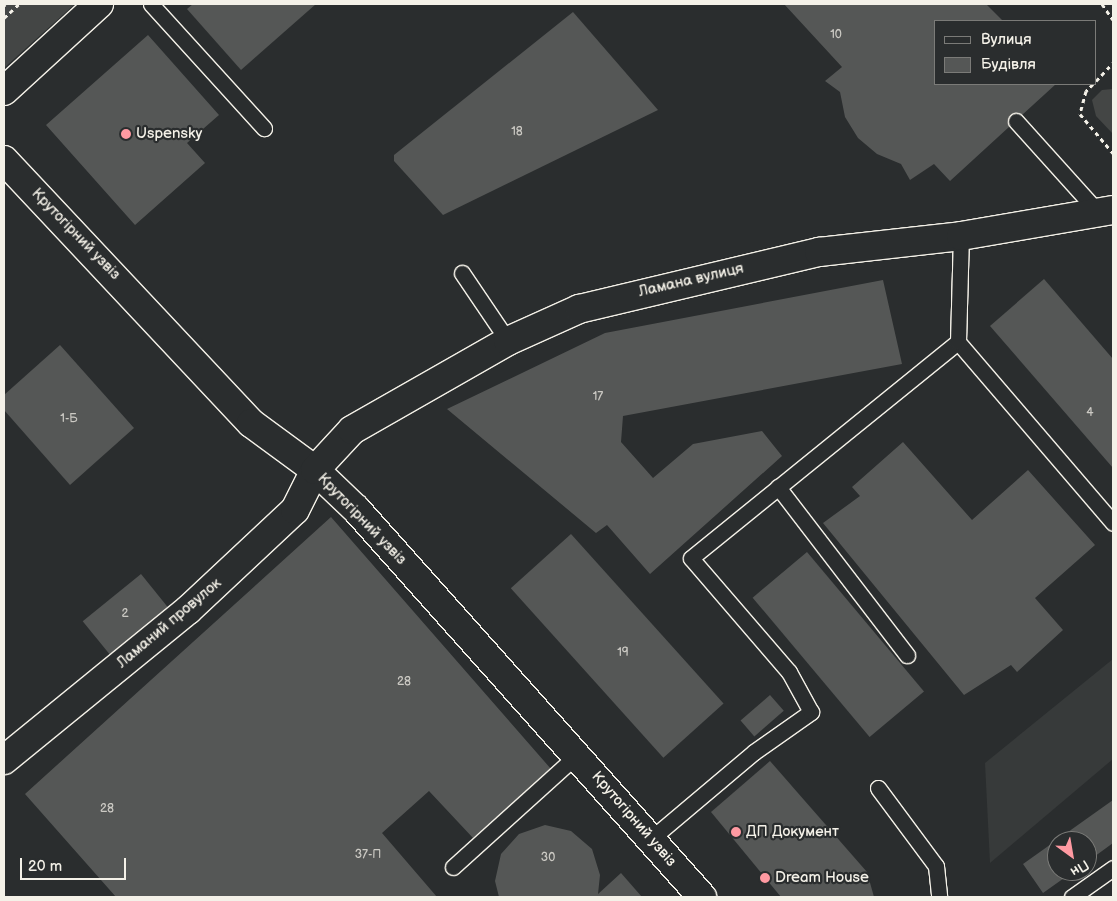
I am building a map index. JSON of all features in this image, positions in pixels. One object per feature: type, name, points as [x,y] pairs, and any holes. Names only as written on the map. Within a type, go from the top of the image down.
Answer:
[{"type":"street","points":[[4,91],[98,4]]},
{"type":"street","name":"Крутогірний узвіз","points":[[4,160],[252,423],[315,470],[356,509],[652,838],[702,897]]},
{"type":"street","name":"Ламана вулиця","points":[[315,470],[352,430],[508,341],[579,309],[659,287],[819,252],[962,236],[1105,210]]},
{"type":"street","name":"Ламаний провулок","points":[[4,760],[188,610],[295,510],[315,470]]},
{"type":"lane","points":[[151,4],[264,128]]},
{"type":"lane","points":[[1016,121],[1105,210]]},
{"type":"lane","points":[[962,236],[958,342],[1113,523]]},
{"type":"lane","points":[[462,273],[508,341]]},
{"type":"lane","points":[[652,838],[754,752],[811,712],[789,672],[690,558],[958,342]]},
{"type":"lane","points":[[778,488],[907,655]]},
{"type":"lane","points":[[453,867],[577,755]]},
{"type":"lane","points":[[878,788],[936,866],[939,897]]},
{"type":"lane","points":[[1072,897],[1113,868]]},
{"type":"path","points":[[4,18],[19,4]]},
{"type":"path","points":[[1102,4],[1113,20]]},
{"type":"path","points":[[1097,80],[1113,63]]},
{"type":"path","points":[[1092,85],[1086,91],[1080,114],[1113,153]]},
{"type":"shaded area","points":[[4,4],[75,4],[4,68]]},
{"type":"shaded area","points":[[1113,89],[1113,134],[1096,116],[1092,100],[1102,90]]},
{"type":"shaded area","points":[[1113,659],[1113,759],[990,863],[985,763]]},
{"type":"building","points":[[193,4],[316,4],[241,70],[187,9]]},
{"type":"building","points":[[784,4],[986,4],[1002,20],[934,20],[934,85],[1055,85],[950,181],[934,164],[910,180],[901,164],[877,154],[858,138],[845,117],[840,92],[825,81],[842,67]]},
{"type":"building","points":[[573,12],[658,110],[443,215],[394,161],[394,155]]},
{"type":"building","name":"Uspensky","points":[[148,35],[219,115],[187,143],[205,163],[135,225],[46,125]]},
{"type":"building","points":[[1044,279],[1113,359],[1113,468],[990,326]]},
{"type":"building","points":[[883,280],[902,364],[623,416],[621,442],[653,478],[693,444],[762,431],[782,456],[650,574],[607,525],[596,533],[447,409],[605,333]]},
{"type":"building","points":[[60,345],[134,428],[70,485],[4,410],[4,395]]},
{"type":"building","points":[[903,442],[972,520],[1028,470],[1095,545],[1035,598],[1063,630],[1017,672],[1011,665],[964,695],[823,523],[860,496],[852,487]]},
{"type":"building","points":[[331,517],[551,769],[473,838],[429,791],[382,833],[437,897],[116,897],[25,794]]},
{"type":"building","points":[[571,534],[724,703],[663,758],[511,588]]},
{"type":"building","points":[[807,552],[924,691],[870,737],[753,598]]},
{"type":"building","points":[[141,574],[168,607],[110,655],[83,621]]},
{"type":"building","points":[[770,695],[784,711],[754,736],[741,721]]},
{"type":"building","points":[[770,761],[867,872],[874,897],[781,897],[711,812]]},
{"type":"building","points":[[1113,800],[1113,843],[1097,855],[1097,831],[1069,831]]},
{"type":"building","points":[[545,825],[571,831],[592,849],[600,875],[598,894],[621,873],[642,897],[499,897],[495,881],[501,854],[519,834]]},
{"type":"building","points":[[1047,847],[1047,881],[1060,881],[1043,893],[1023,864]]},
{"type":"place","name":"Uspensky","points":[[126,134]]},
{"type":"place","name":"ДП Документ","points":[[736,832]]},
{"type":"place","name":"Dream House","points":[[765,878]]}]
